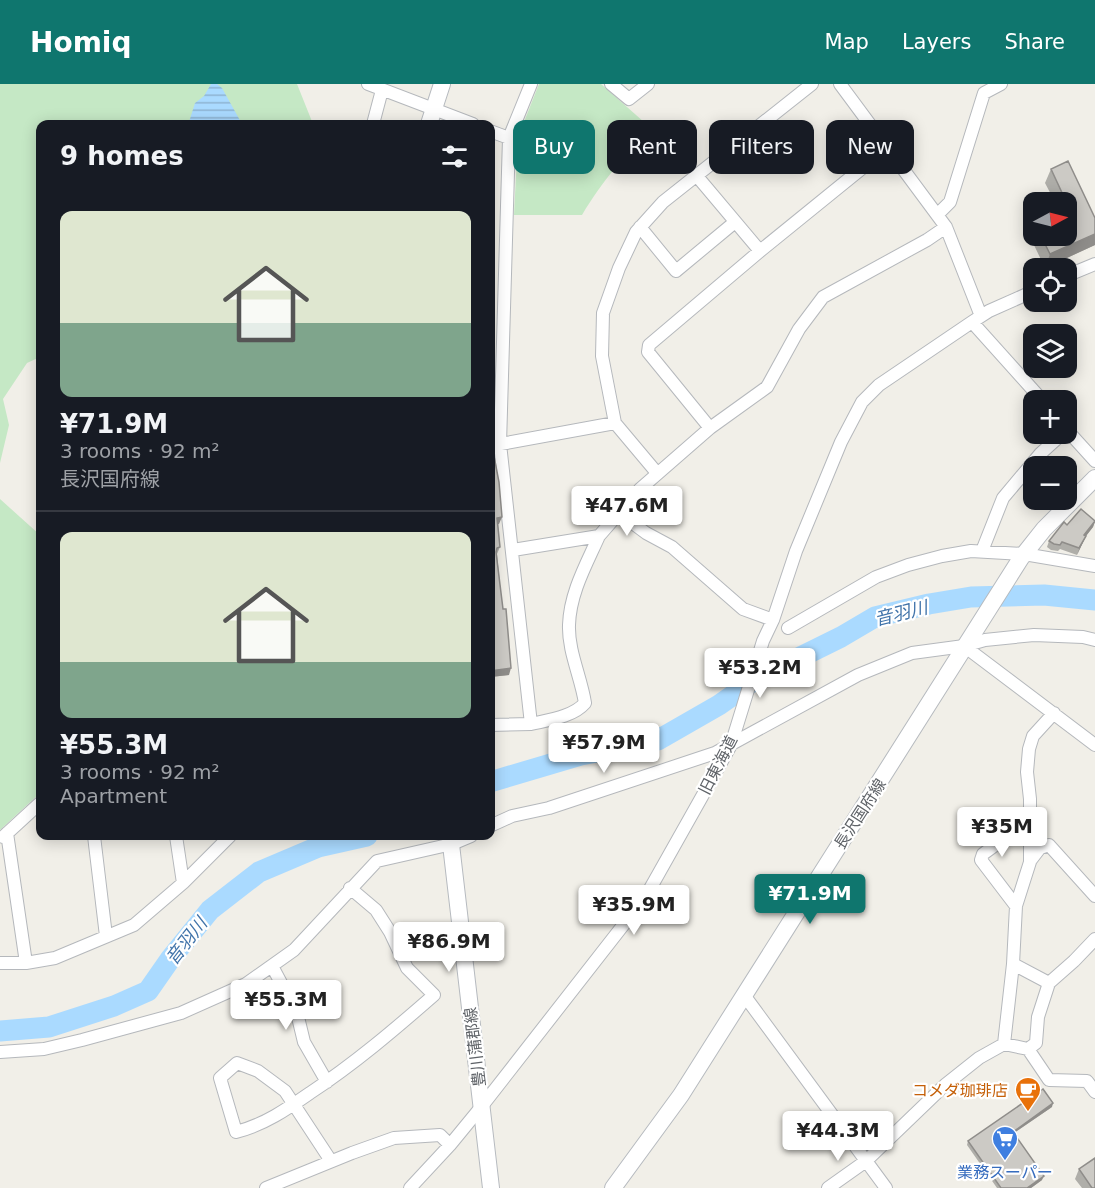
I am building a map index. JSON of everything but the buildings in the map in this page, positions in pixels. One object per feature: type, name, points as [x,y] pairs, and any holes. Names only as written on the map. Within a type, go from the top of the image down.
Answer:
[{"type":"main road","points":[[431,117],[442,84]]},
{"type":"main road","name":"長沢国府線","points":[[613,1188],[681,1095],[1023,556],[1044,529],[1095,478]]},
{"type":"main road","name":"豊川蒲郡線","points":[[451,840],[491,1188]]},
{"type":"street","points":[[368,84],[431,117],[449,120]]},
{"type":"street","points":[[531,84],[509,138],[495,445],[513,550],[531,724]]},
{"type":"street","points":[[611,84],[629,99],[648,84]]},
{"type":"street","points":[[657,473],[615,423],[603,356],[603,313],[619,268],[636,232],[663,202],[812,84]]},
{"type":"street","points":[[840,84],[866,120]]},
{"type":"street","points":[[937,215],[950,202],[980,88],[1001,84]]},
{"type":"street","points":[[374,120],[382,90]]},
{"type":"street","points":[[495,133],[509,138]]},
{"type":"street","points":[[710,428],[648,352],[649,345],[855,174]]},
{"type":"street","points":[[906,174],[946,227],[977,319],[1034,390]]},
{"type":"street","points":[[696,176],[760,251]]},
{"type":"street","points":[[640,227],[676,271],[735,222]]},
{"type":"street","points":[[495,725],[531,724],[580,709],[585,703],[573,656],[569,625],[576,585],[599,536],[657,473],[710,428],[767,387],[799,329],[823,297],[927,240],[946,227]]},
{"type":"street","points":[[1077,271],[1095,264]]},
{"type":"street","name":"旧東海道","points":[[410,1188],[482,1106],[646,896],[732,740],[758,655],[773,620],[796,551],[841,442],[862,402],[879,385],[977,319],[1023,296]]},
{"type":"street","points":[[495,445],[615,423]]},
{"type":"street","points":[[1077,440],[1095,461]]},
{"type":"street","points":[[982,552],[1003,498],[1051,444]]},
{"type":"street","points":[[619,513],[646,533],[672,547],[743,609],[773,620]]},
{"type":"street","points":[[513,550],[599,536]]},
{"type":"street","points":[[788,628],[876,577],[942,556],[971,551],[1095,566]]},
{"type":"street","points":[[495,824],[512,816],[549,808],[715,753],[732,740],[858,675],[912,653],[950,647],[968,641],[1034,635],[1083,637],[1095,640]]},
{"type":"street","points":[[968,641],[1095,745]]},
{"type":"street","points":[[1004,1044],[1013,964],[1016,906],[1030,862],[1030,799],[1026,772],[1029,749],[1033,736],[1054,713]]},
{"type":"street","points":[[26,963],[4,837],[36,807]]},
{"type":"street","points":[[1016,906],[981,860],[982,854],[1021,826],[1031,824]]},
{"type":"street","points":[[94,840],[106,936]]},
{"type":"street","points":[[177,840],[183,883]]},
{"type":"street","points":[[0,963],[26,963],[55,958],[134,926],[183,883],[226,840]]},
{"type":"street","points":[[0,1052],[44,1050],[181,1013],[246,984],[294,950],[377,861],[448,840]]},
{"type":"street","points":[[1030,862],[1040,848],[1049,845],[1095,896]]},
{"type":"street","points":[[331,1161],[294,1105],[285,1091],[258,1071],[237,1063],[220,1078],[236,1132],[247,1130],[282,1113],[294,1105],[327,1082],[386,1038],[434,995],[407,968],[390,932],[376,910],[350,888]]},
{"type":"street","points":[[1028,1049],[1036,1042],[1038,1017],[1049,983],[1095,939]]},
{"type":"street","points":[[1013,964],[1049,983]]},
{"type":"street","points":[[272,966],[297,1013],[304,1042],[327,1082]]},
{"type":"street","points":[[744,995],[886,1188]]},
{"type":"street","points":[[828,1188],[866,1161],[945,1085],[979,1058],[1004,1044],[1028,1049],[1049,1080],[1087,1081],[1095,1092]]},
{"type":"street","points":[[266,1188],[394,1138],[440,1135],[450,1145]]},
{"type":"green space","points":[[0,84],[297,84],[311,120],[36,120],[36,359],[27,363],[3,399],[9,425],[0,463]]},
{"type":"green space","points":[[539,84],[601,84],[642,120],[607,120],[607,174],[610,174],[582,215],[514,215],[516,174],[595,174],[595,120],[525,120]]},
{"type":"green space","points":[[0,499],[36,531],[36,797],[0,830]]},
{"type":"water","points":[[211,84],[217,84],[222,88],[240,120],[190,120],[195,103],[204,96]]},
{"type":"waterway","name":"音羽川","points":[[495,781],[581,755],[658,740],[719,705],[756,679],[841,637],[875,617],[971,597],[1044,595],[1095,600]]},
{"type":"waterway","name":"音羽川","points":[[0,1031],[49,1027],[114,1006],[148,991],[210,910],[259,872],[318,847],[349,840]]},
{"type":"place","name":"コメダ珈琲店","points":[[1028,1113]]},
{"type":"place","name":"業務スーパー","points":[[1005,1162]]}]
